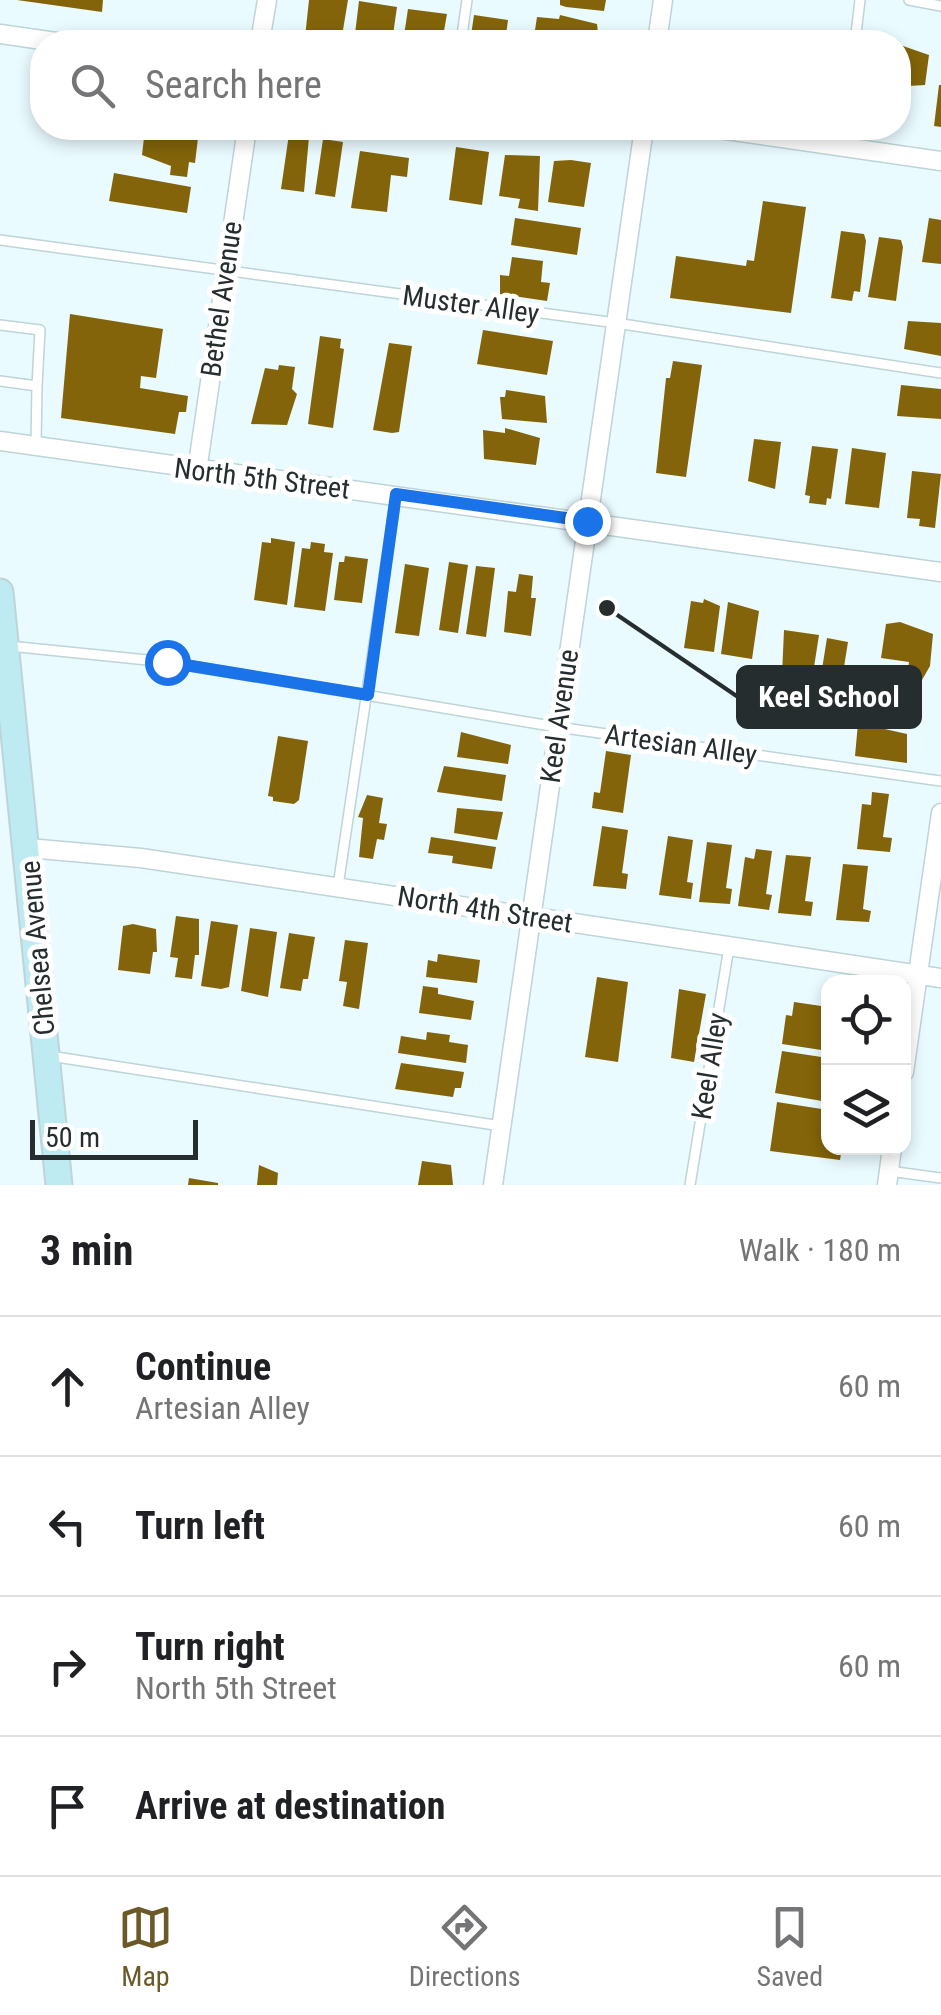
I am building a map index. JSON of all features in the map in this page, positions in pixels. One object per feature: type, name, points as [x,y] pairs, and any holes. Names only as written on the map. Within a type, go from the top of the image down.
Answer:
[{"type":"main road","name":"Chelsea Avenue","points":[[0,592],[59,1185]]},
{"type":"street","points":[[262,30],[267,0]]},
{"type":"street","points":[[659,30],[663,0]]},
{"type":"street","points":[[0,34],[30,38]]},
{"type":"street","name":"Bethel Avenue","points":[[198,470],[245,140]]},
{"type":"street","name":"Keel Avenue","points":[[493,1185],[642,140]]},
{"type":"street","points":[[855,140],[941,161]]},
{"type":"street","name":"North 5th Street","points":[[0,440],[941,572]]},
{"type":"street","points":[[905,1065],[941,813]]},
{"type":"street","name":"North 4th Street","points":[[28,848],[141,858],[338,886],[941,978]]},
{"type":"lane","points":[[463,30],[467,0]]},
{"type":"lane","points":[[856,30],[860,0]]},
{"type":"lane","points":[[909,0],[941,6]]},
{"type":"lane","name":"Muster Alley","points":[[0,240],[616,324],[941,373]]},
{"type":"lane","points":[[0,325],[40,330],[36,448]]},
{"type":"lane","points":[[0,382],[37,386]]},
{"type":"lane","points":[[338,886],[396,494]]},
{"type":"lane","name":"Artesian Alley","points":[[6,645],[167,662],[558,726],[941,781]]},
{"type":"lane","name":"Keel Alley","points":[[690,1185],[729,947]]},
{"type":"lane","points":[[47,1056],[501,1126]]},
{"type":"lane","points":[[888,1178],[941,1178]]},
{"type":"building","points":[[17,0],[103,0],[102,12]]},
{"type":"building","points":[[309,0],[348,0],[343,30],[306,30]]},
{"type":"building","points":[[560,0],[606,0],[604,11],[566,7],[560,5]]},
{"type":"building","points":[[359,1],[397,7],[394,30],[355,30]]},
{"type":"building","points":[[408,9],[447,14],[444,30],[405,30]]},
{"type":"building","points":[[474,15],[508,20],[507,30],[472,30]]},
{"type":"building","points":[[560,15],[597,24],[598,30],[535,30],[537,17],[559,19]]},
{"type":"building","points":[[911,49],[929,55],[925,85],[911,86]]},
{"type":"building","points":[[941,85],[941,127],[934,126]]},
{"type":"building","points":[[144,140],[198,140],[195,163],[189,162],[187,177],[170,175],[171,166],[142,155]]},
{"type":"building","points":[[288,140],[309,140],[304,192],[281,189]]},
{"type":"building","points":[[323,140],[343,142],[335,197],[315,194]]},
{"type":"building","points":[[456,147],[489,152],[482,205],[449,200]]},
{"type":"building","points":[[360,151],[409,158],[407,177],[391,175],[387,212],[351,208]]},
{"type":"building","points":[[505,155],[540,156],[538,211],[518,208],[520,199],[499,196]]},
{"type":"building","points":[[554,161],[591,163],[584,207],[548,202]]},
{"type":"building","points":[[114,173],[191,187],[187,213],[109,201]]},
{"type":"building","points":[[763,201],[806,207],[791,313],[670,298],[676,256],[746,266],[747,260],[754,261]]},
{"type":"building","points":[[515,218],[581,228],[577,255],[511,245]]},
{"type":"building","points":[[929,218],[941,220],[941,264],[922,262]]},
{"type":"building","points":[[841,231],[864,234],[866,241],[860,292],[854,291],[852,301],[831,298]]},
{"type":"building","points":[[879,237],[901,240],[903,247],[896,301],[868,297]]},
{"type":"building","points":[[512,257],[543,261],[541,282],[550,283],[547,301],[500,294],[500,275],[509,276]]},
{"type":"building","points":[[70,314],[163,329],[156,378],[141,376],[140,388],[188,396],[186,412],[179,412],[175,434],[61,418]]},
{"type":"building","points":[[908,321],[941,323],[941,356],[904,349]]},
{"type":"building","points":[[483,330],[553,341],[547,375],[477,364]]},
{"type":"building","points":[[320,336],[341,339],[340,348],[344,349],[333,428],[308,424]]},
{"type":"building","points":[[389,343],[412,346],[399,432],[392,433],[373,430]]},
{"type":"building","points":[[673,361],[702,365],[686,477],[656,473],[666,378],[670,378]]},
{"type":"building","points":[[279,365],[295,367],[292,389],[297,394],[287,425],[251,424],[265,368],[278,370]]},
{"type":"building","points":[[901,385],[941,389],[941,419],[897,416]]},
{"type":"building","points":[[506,390],[545,396],[547,423],[502,419],[500,397],[505,397]]},
{"type":"building","points":[[505,428],[540,438],[536,465],[484,459],[483,430],[505,433]]},
{"type":"building","points":[[754,439],[781,442],[775,489],[748,481]]},
{"type":"building","points":[[812,446],[838,449],[831,499],[827,498],[826,505],[809,503],[810,496],[805,495]]},
{"type":"building","points":[[852,448],[886,453],[879,508],[845,504]]},
{"type":"building","points":[[912,471],[941,474],[935,528],[919,526],[920,519],[907,518]]},
{"type":"building","points":[[271,538],[295,542],[287,605],[254,600],[262,542],[271,543]]},
{"type":"building","points":[[311,542],[325,544],[324,552],[333,553],[325,611],[294,607],[302,548],[310,549]]},
{"type":"building","points":[[345,556],[368,559],[362,603],[334,600],[339,562],[344,562]]},
{"type":"building","points":[[449,562],[468,565],[458,633],[439,630]]},
{"type":"building","points":[[405,564],[429,568],[419,636],[395,633]]},
{"type":"building","points":[[476,566],[495,568],[486,637],[466,634]]},
{"type":"building","points":[[519,574],[533,576],[531,598],[536,598],[531,636],[504,632],[508,591],[516,592]]},
{"type":"building","points":[[704,599],[720,606],[714,652],[684,648],[691,601],[703,603]]},
{"type":"building","points":[[728,602],[759,611],[752,659],[721,654]]},
{"type":"building","points":[[900,622],[933,634],[930,666],[922,680],[907,677],[909,662],[881,658],[886,624]]},
{"type":"building","points":[[784,630],[819,635],[812,680],[782,675]]},
{"type":"building","points":[[827,638],[848,642],[839,698],[818,694]]},
{"type":"building","points":[[858,723],[907,734],[907,763],[855,756]]},
{"type":"building","points":[[461,732],[511,745],[508,764],[457,757]]},
{"type":"building","points":[[278,736],[308,741],[299,800],[294,804],[273,801],[268,796]]},
{"type":"building","points":[[606,751],[631,755],[623,813],[592,808],[594,792],[600,793]]},
{"type":"building","points":[[444,766],[506,775],[502,801],[437,792]]},
{"type":"building","points":[[872,792],[889,794],[883,837],[892,838],[890,852],[857,849],[862,804],[871,805]]},
{"type":"building","points":[[367,795],[383,798],[379,823],[387,824],[384,840],[377,839],[373,859],[359,857],[363,818],[358,817]]},
{"type":"building","points":[[457,808],[503,812],[497,840],[454,833]]},
{"type":"building","points":[[602,826],[628,830],[622,873],[628,874],[626,889],[593,886]]},
{"type":"building","points":[[668,836],[693,840],[687,882],[693,883],[691,899],[659,895]]},
{"type":"building","points":[[431,837],[496,847],[492,869],[452,863],[453,856],[428,853]]},
{"type":"building","points":[[707,842],[732,845],[726,888],[732,889],[730,904],[699,902]]},
{"type":"building","points":[[756,849],[772,851],[766,894],[772,895],[769,910],[738,906],[745,857],[754,859]]},
{"type":"building","points":[[786,855],[811,857],[805,901],[813,902],[811,916],[778,913]]},
{"type":"building","points":[[843,864],[868,866],[863,909],[871,911],[869,922],[836,920]]},
{"type":"building","points":[[176,916],[199,919],[199,955],[195,955],[192,979],[175,977],[178,958],[170,957]]},
{"type":"building","points":[[211,921],[238,925],[229,987],[221,989],[201,986]]},
{"type":"building","points":[[123,926],[156,929],[157,952],[153,952],[150,974],[118,970]]},
{"type":"building","points":[[250,928],[277,932],[268,997],[241,991]]},
{"type":"building","points":[[289,933],[315,937],[308,979],[303,979],[301,991],[280,988]]},
{"type":"building","points":[[345,940],[368,943],[359,1009],[343,1006],[347,982],[339,981]]},
{"type":"building","points":[[438,954],[480,960],[477,983],[426,977],[428,960],[437,962]]},
{"type":"building","points":[[597,977],[628,982],[618,1062],[585,1057]]},
{"type":"building","points":[[423,986],[438,988],[438,994],[474,1001],[471,1020],[419,1013]]},
{"type":"building","points":[[679,989],[706,994],[694,1062],[671,1058]]},
{"type":"building","points":[[794,1002],[821,1006],[821,1050],[782,1044],[786,1015],[792,1016]]},
{"type":"building","points":[[427,1032],[450,1035],[449,1042],[468,1045],[466,1063],[398,1053],[401,1036],[426,1040]]},
{"type":"building","points":[[782,1051],[821,1057],[821,1101],[775,1093]]},
{"type":"building","points":[[401,1063],[464,1072],[461,1088],[455,1088],[453,1097],[395,1089]]},
{"type":"building","points":[[777,1102],[821,1109],[821,1155],[841,1155],[840,1160],[770,1151]]},
{"type":"building","points":[[422,1161],[451,1165],[453,1185],[418,1185]]},
{"type":"building","points":[[259,1165],[278,1173],[277,1185],[257,1185]]},
{"type":"building","points":[[189,1178],[218,1183],[218,1185],[188,1185]]},
{"type":"place","name":"Keel School","points":[[607,608]]},
{"type":"route","points":[[167,662],[368,695],[396,494],[587,521]]}]
